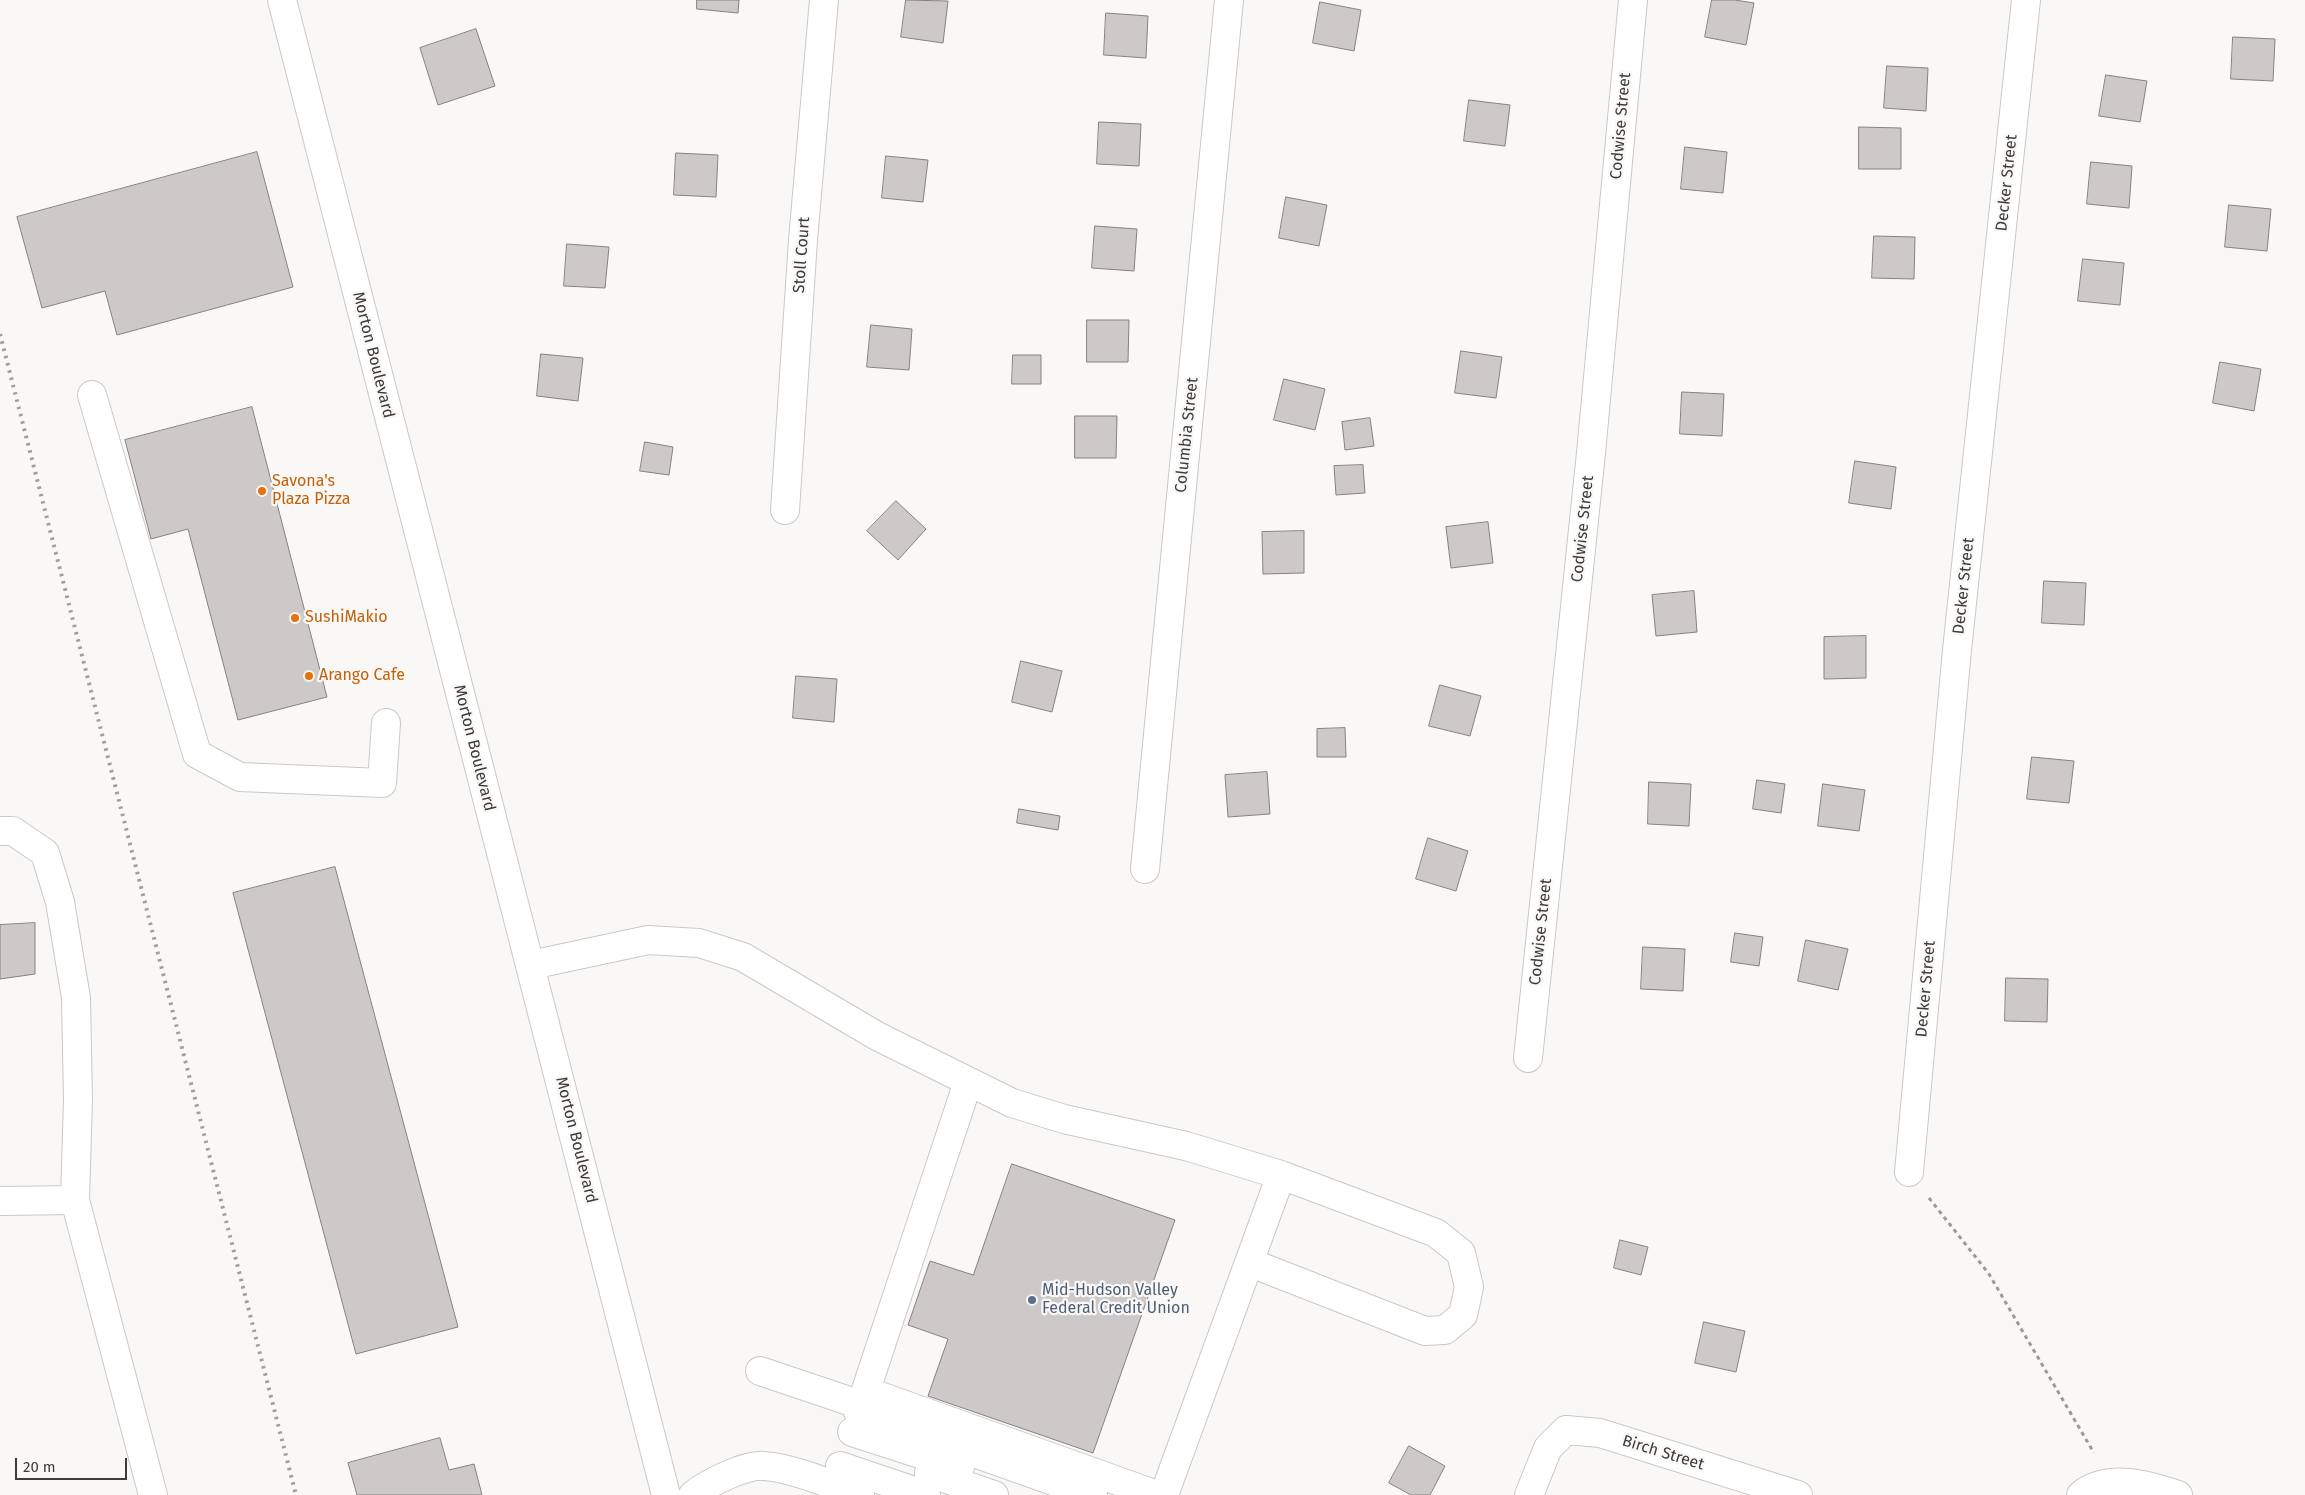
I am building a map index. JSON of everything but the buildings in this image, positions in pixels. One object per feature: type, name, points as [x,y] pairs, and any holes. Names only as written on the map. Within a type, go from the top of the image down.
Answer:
[{"type":"street","name":"Morton Boulevard","points":[[282,0],[666,1495]]},
{"type":"street","name":"Stoll Court","points":[[785,510],[802,240],[824,0]]},
{"type":"street","name":"Columbia Street","points":[[1145,869],[1229,0]]},
{"type":"street","name":"Codwise Street","points":[[1528,1058],[1591,453],[1633,0]]},
{"type":"street","name":"Decker Street","points":[[1909,1172],[1957,650],[2026,0]]},
{"type":"street","points":[[92,395],[197,754],[240,777],[382,783],[386,722]]},
{"type":"street","points":[[0,831],[12,831],[45,853],[60,902],[76,998],[78,1100],[75,1200],[153,1495]]},
{"type":"street","points":[[531,965],[648,940],[699,943],[743,957],[877,1036],[1012,1103],[1064,1119],[1186,1146],[1281,1175],[1436,1233],[1461,1253],[1469,1287],[1463,1315],[1445,1330],[1425,1331],[1250,1263]]},
{"type":"street","points":[[860,1495],[851,1434],[968,1082]]},
{"type":"street","points":[[1164,1495],[1281,1175]]},
{"type":"street","points":[[0,1201],[75,1200]]},
{"type":"street","points":[[760,1371],[851,1434],[926,1495]]},
{"type":"street","name":"Birch Street","points":[[1529,1495],[1548,1448],[1566,1430],[1600,1433],[1798,1495]]},
{"type":"street","points":[[693,1495],[705,1485],[762,1465],[805,1476],[851,1434]]},
{"type":"street","points":[[851,1434],[994,1495]]},
{"type":"street","points":[[851,1434],[1045,1495]]},
{"type":"street","points":[[851,1434],[1093,1495]]},
{"type":"street","points":[[851,1434],[1157,1495]]},
{"type":"street","points":[[2081,1495],[2088,1490],[2111,1482],[2159,1488],[2178,1495]]},
{"type":"path","points":[[1909,1172],[1989,1274],[2111,1482]]},
{"type":"railway","points":[[0,334],[296,1495]]},
{"type":"place","name":"Savona's Plaza Pizza","points":[[262,491]]},
{"type":"place","name":"SushiMakio","points":[[295,618]]},
{"type":"place","name":"Arango Cafe","points":[[309,676]]},
{"type":"place","name":"Mid-Hudson Valley Federal Credit Union","points":[[1032,1300]]}]
